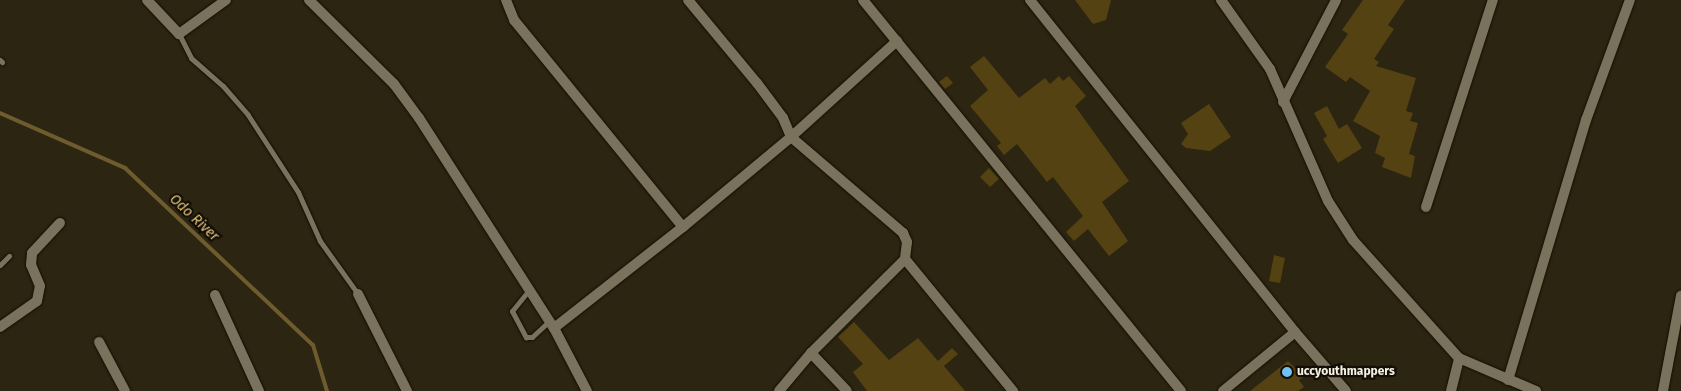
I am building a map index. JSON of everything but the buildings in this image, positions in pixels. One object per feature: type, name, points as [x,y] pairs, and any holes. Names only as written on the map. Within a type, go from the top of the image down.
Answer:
[{"type":"street","points":[[147,0],[179,34],[226,0]]},
{"type":"street","points":[[310,0],[394,84],[552,324],[587,391]]},
{"type":"street","points":[[506,0],[514,20],[683,227]]},
{"type":"street","points":[[688,0],[784,118],[791,137],[904,233],[907,242],[905,259],[811,353],[779,391]]},
{"type":"street","points":[[1030,0],[1295,332],[1346,391]]},
{"type":"street","points":[[1221,0],[1270,69],[1283,102],[1340,221],[1459,358],[1536,391]]},
{"type":"street","points":[[1283,102],[1336,0]]},
{"type":"street","points":[[1426,207],[1493,0]]},
{"type":"street","points":[[1508,380],[1586,120],[1630,0]]},
{"type":"street","points":[[867,2],[1181,391]]},
{"type":"street","points":[[552,324],[683,227],[791,137],[897,41]]},
{"type":"street","points":[[0,327],[37,301],[40,286],[31,265],[32,254],[60,223]]},
{"type":"street","points":[[905,259],[1013,391]]},
{"type":"street","points":[[358,294],[407,391]]},
{"type":"street","points":[[216,295],[259,391]]},
{"type":"street","points":[[1663,391],[1681,296]]},
{"type":"street","points":[[1223,391],[1295,332]]},
{"type":"street","points":[[100,342],[125,391]]},
{"type":"street","points":[[811,353],[847,391]]},
{"type":"street","points":[[1450,391],[1459,358]]},
{"type":"lane","points":[[179,34],[191,58],[223,86],[248,115],[298,192],[320,241],[358,294]]},
{"type":"lane","points":[[0,265],[9,256]]},
{"type":"lane","points":[[529,290],[512,311],[526,337],[532,337],[552,324]]},
{"type":"waterway","name":"Odo River","points":[[0,113],[125,168],[313,345],[327,391]]},
{"type":"place","name":"uccyouthmappers","points":[[1287,372]]}]
